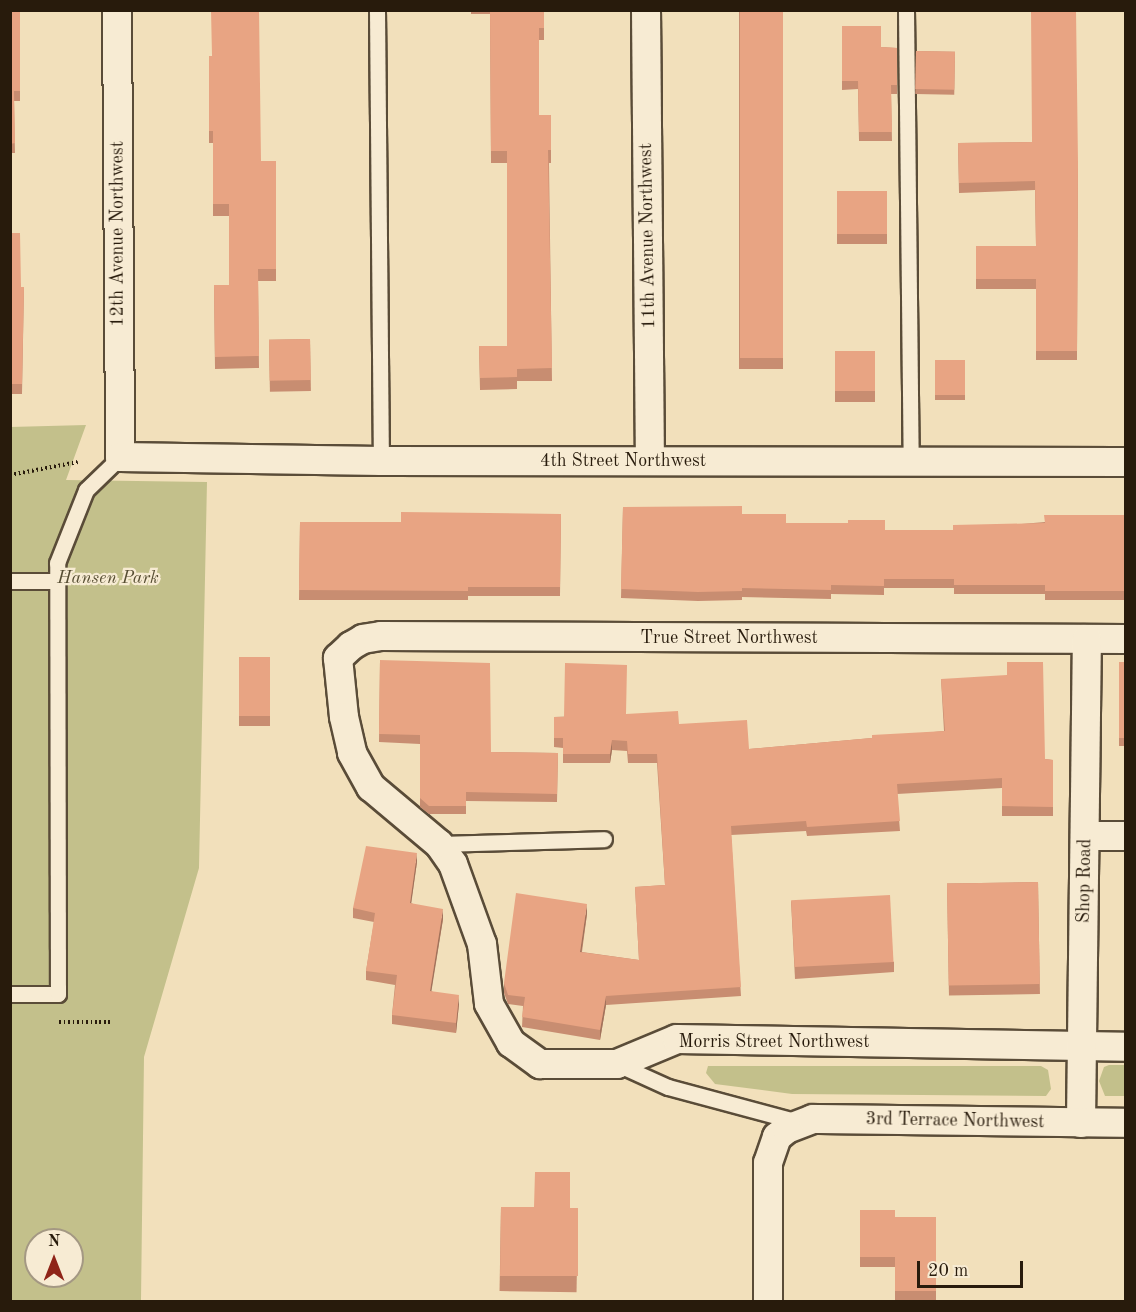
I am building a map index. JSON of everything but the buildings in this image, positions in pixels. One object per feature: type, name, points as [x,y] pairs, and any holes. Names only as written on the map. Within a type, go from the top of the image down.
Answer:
[{"type":"street","name":"12th Avenue Northwest","points":[[117,10],[120,457]]},
{"type":"street","name":"11th Avenue Northwest","points":[[646,10],[650,461]]},
{"type":"street","name":"4th Street Northwest","points":[[120,457],[381,461],[1125,462]]},
{"type":"street","name":"True Street Northwest","points":[[338,658],[363,639],[381,636],[1125,639]]},
{"type":"street","name":"Shop Road","points":[[1082,1123],[1087,639]]},
{"type":"street","name":"Morris Street Northwest","points":[[338,658],[344,717],[352,753],[371,787],[439,844],[453,864],[482,944],[489,1004],[511,1042],[540,1064],[617,1064],[677,1039],[1125,1047]]},
{"type":"street","points":[[1086,836],[1125,836]]},
{"type":"street","name":"3rd Terrace Northwest","points":[[793,1126],[813,1119],[1125,1123]]},
{"type":"street","points":[[768,1302],[768,1163],[777,1137],[793,1126]]},
{"type":"lane","points":[[377,10],[381,461]]},
{"type":"lane","points":[[906,10],[911,461]]},
{"type":"lane","points":[[10,994],[58,994],[57,562],[86,490],[120,457]]},
{"type":"lane","points":[[10,581],[57,581]]},
{"type":"lane","points":[[439,844],[604,839]]},
{"type":"lane","points":[[617,1064],[668,1087],[793,1126]]},
{"type":"path","points":[[10,475],[120,457]]},
{"type":"green space","name":"Hansen Park","points":[[86,425],[66,480],[207,482],[199,868],[144,1057],[141,1301],[11,1301],[10,427]]},
{"type":"green space","points":[[1125,1065],[1125,1096],[1105,1096],[1099,1081],[1104,1067]]},
{"type":"green space","points":[[708,1066],[1041,1066],[1048,1070],[1051,1089],[1046,1096],[792,1094],[715,1084],[706,1073]]}]
